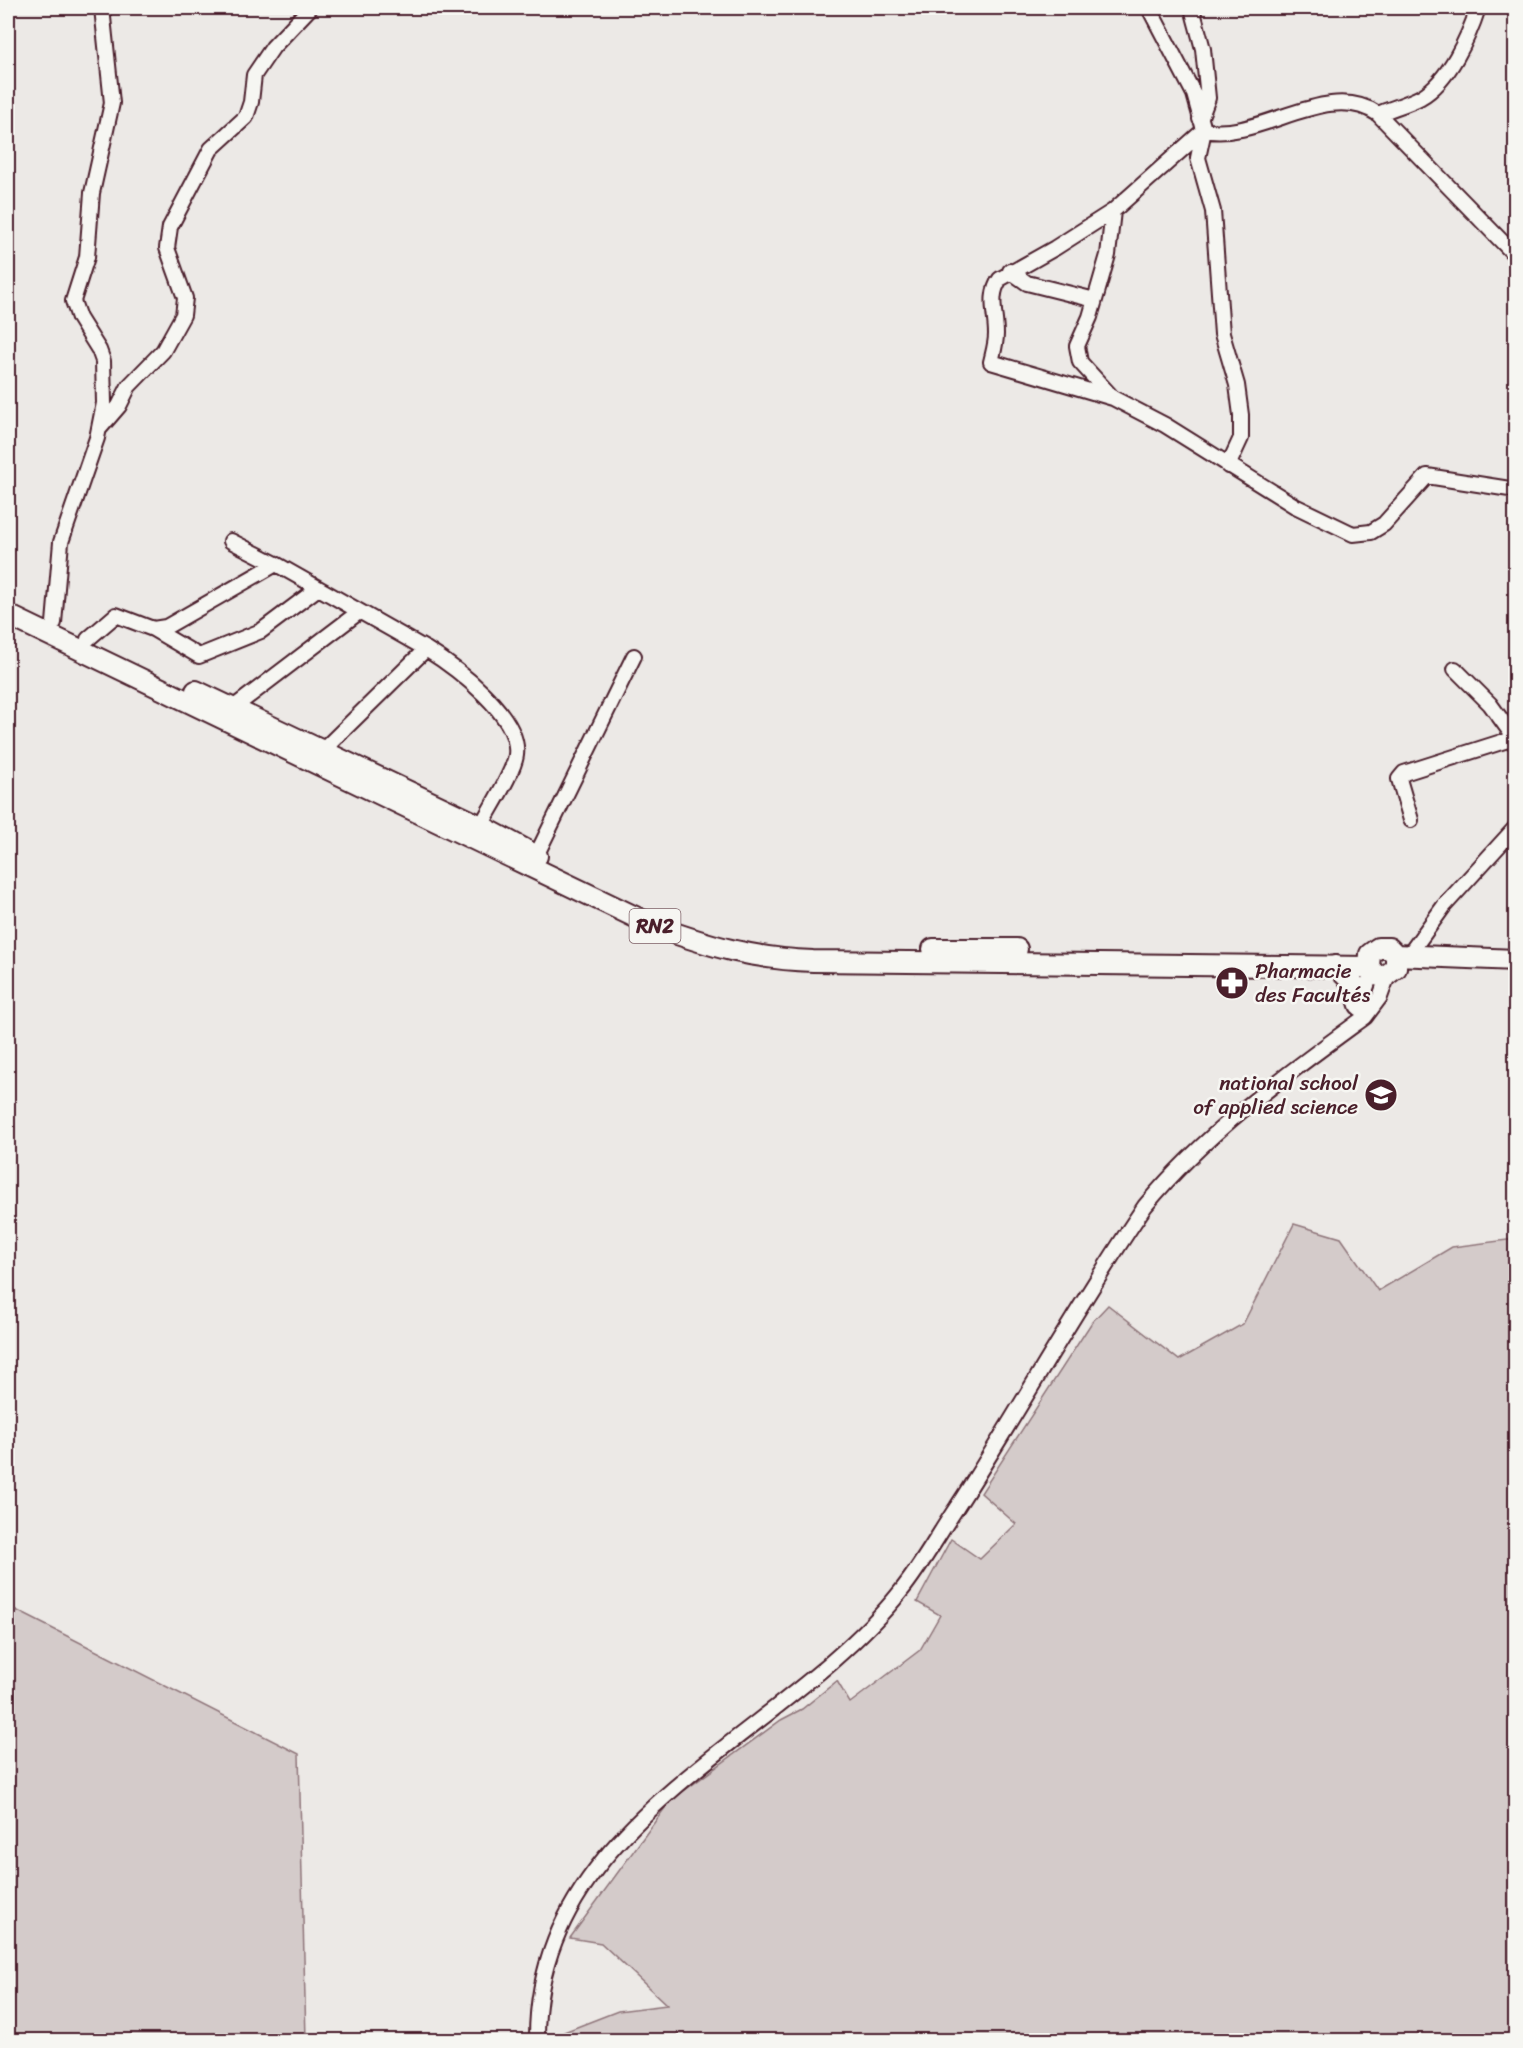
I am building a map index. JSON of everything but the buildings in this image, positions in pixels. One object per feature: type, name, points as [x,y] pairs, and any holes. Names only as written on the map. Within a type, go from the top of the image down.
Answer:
[{"type":"highway","name":"RN2","points":[[8,600],[480,826],[536,856],[697,929],[726,937],[785,947],[1386,964]]},
{"type":"highway","name":"RN2","points":[[8,615],[654,926],[720,950],[784,960],[813,961],[1336,966],[1386,964],[1432,958],[1515,960]]},
{"type":"highway","points":[[1336,966],[1353,983],[1360,1005]]},
{"type":"street","points":[[54,623],[61,542],[100,428],[106,383],[104,361],[79,318],[73,301],[87,257],[92,193],[112,103],[102,8]]},
{"type":"street","points":[[100,428],[119,406],[129,386],[163,351],[183,315],[184,298],[167,248],[170,227],[211,149],[246,117],[251,102],[254,75],[273,47],[310,8]]},
{"type":"street","points":[[1149,8],[1194,94],[1202,125],[1216,133],[1331,103],[1367,107],[1378,114],[1515,256]]},
{"type":"street","points":[[1192,8],[1203,49],[1208,98],[1198,159],[1213,211],[1222,334],[1237,385],[1241,415],[1241,438],[1228,466]]},
{"type":"street","points":[[1378,114],[1418,98],[1434,86],[1465,44],[1478,8]]},
{"type":"street","points":[[1202,125],[1113,211],[1055,248],[1010,271],[994,287],[992,298],[996,334],[991,363],[1113,398],[1165,426],[1295,506],[1357,535],[1371,532],[1384,524],[1428,476],[1515,490]]},
{"type":"street","points":[[1113,211],[1108,255],[1095,300],[1077,346],[1077,354],[1090,376],[1113,398]]},
{"type":"street","points":[[1010,271],[1027,283],[1095,300]]},
{"type":"street","points":[[231,541],[426,649],[454,667],[490,700],[501,713],[515,744],[514,762],[480,826]]},
{"type":"street","points":[[153,629],[166,627],[276,564]]},
{"type":"street","points":[[88,639],[116,615],[153,629],[199,656],[261,631],[317,589]]},
{"type":"street","points":[[233,708],[358,612]]},
{"type":"street","points":[[322,751],[426,649]]},
{"type":"street","points":[[536,856],[633,656]]},
{"type":"street","points":[[1411,820],[1399,787],[1399,779],[1404,773],[1514,739],[1490,704],[1455,669]]},
{"type":"street","points":[[1353,1026],[1360,1005],[1386,964],[1444,906],[1515,827]]},
{"type":"street","points":[[537,2040],[540,2002],[562,1925],[581,1890],[606,1856],[675,1786],[819,1674],[863,1635],[916,1570],[1145,1206],[1190,1157],[1238,1114],[1374,1008],[1386,964]]},
{"type":"shaded area","points":[[1294,1224],[1341,1238],[1378,1291],[1452,1247],[1515,1239],[1515,2040],[566,2040],[564,2032],[618,2011],[667,2005],[601,1943],[570,1938],[670,1801],[781,1720],[802,1709],[837,1681],[850,1703],[920,1650],[940,1615],[917,1602],[951,1539],[980,1559],[1016,1524],[981,1493],[1092,1322],[1108,1305],[1179,1360],[1243,1324]]},
{"type":"shaded area","points":[[8,1606],[299,1754],[306,2040],[8,2040]]},
{"type":"place","name":"Pharmacie des Facultés","points":[[1232,983]]},
{"type":"place","name":"national school of applied science","points":[[1381,1095]]}]
